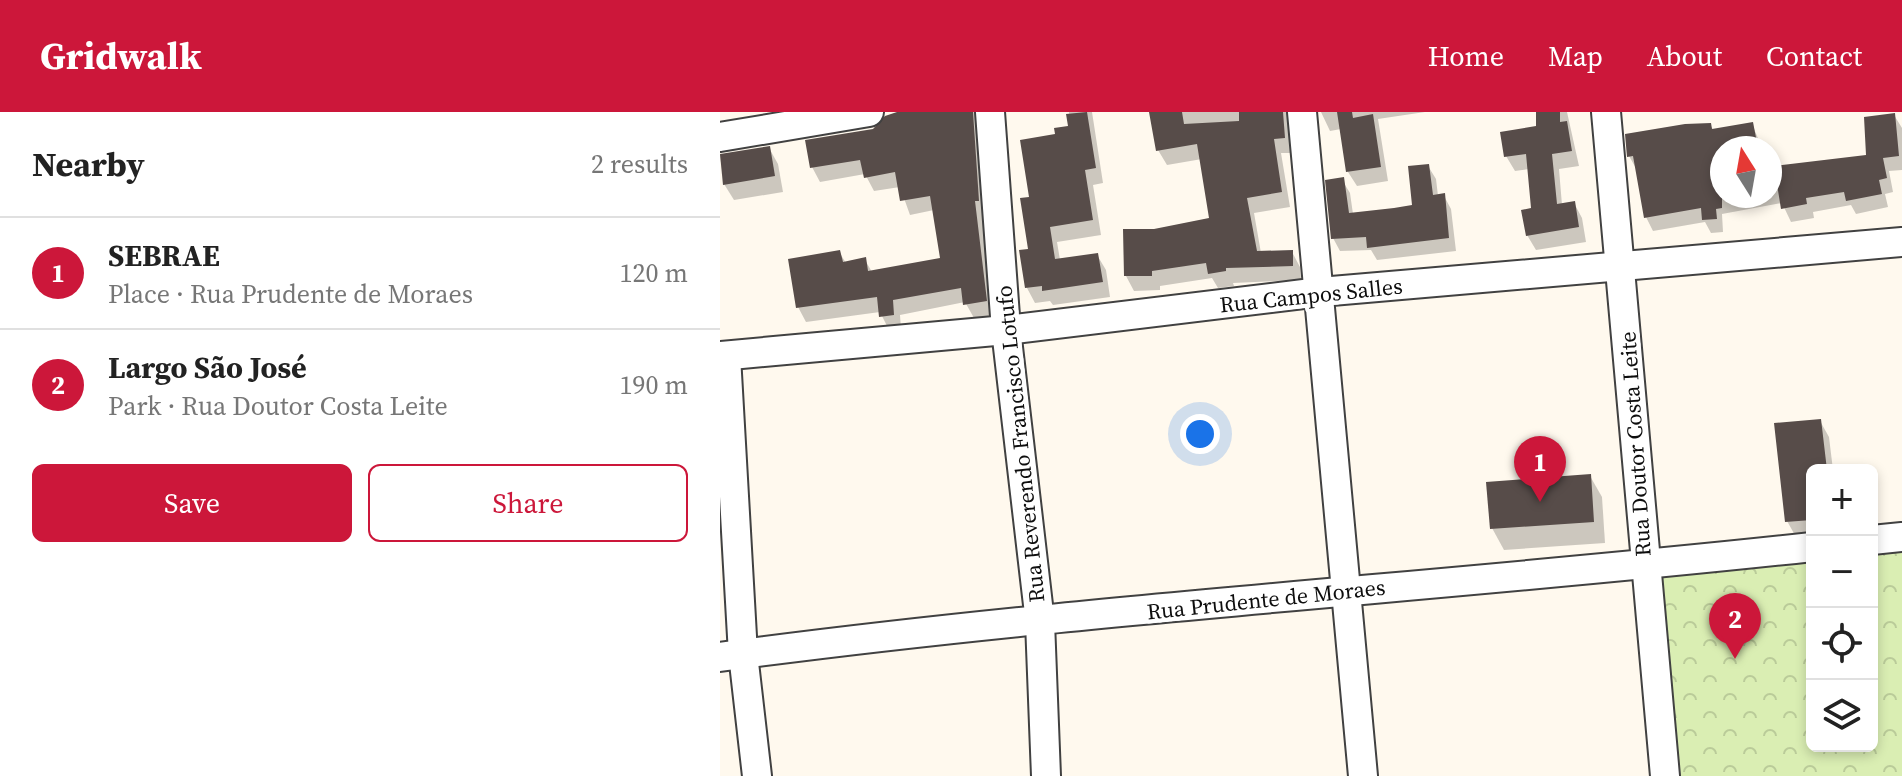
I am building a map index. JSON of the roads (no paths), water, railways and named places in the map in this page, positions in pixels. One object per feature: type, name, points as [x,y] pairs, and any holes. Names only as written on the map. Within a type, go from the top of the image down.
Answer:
[{"type":"street","points":[[720,137],[869,112]]},
{"type":"street","name":"Rua Reverendo Francisco Lotufo","points":[[990,112],[1006,330],[1040,622],[1046,776]]},
{"type":"street","points":[[1302,112],[1363,776]]},
{"type":"street","name":"Rua Doutor Costa Leite","points":[[1606,112],[1665,776]]},
{"type":"street","name":"Rua Campos Salles","points":[[723,356],[1006,330],[1320,292],[1902,242]]},
{"type":"street","points":[[723,356],[732,655],[757,776]]},
{"type":"street","points":[[1878,539],[1902,537]]},
{"type":"street","name":"Rua Prudente de Moraes","points":[[732,655],[1346,589],[1644,565],[1806,548]]},
{"type":"place","name":"SEBRAE","points":[[1540,502]]},
{"type":"place","name":"Largo São José","points":[[1735,659]]}]
